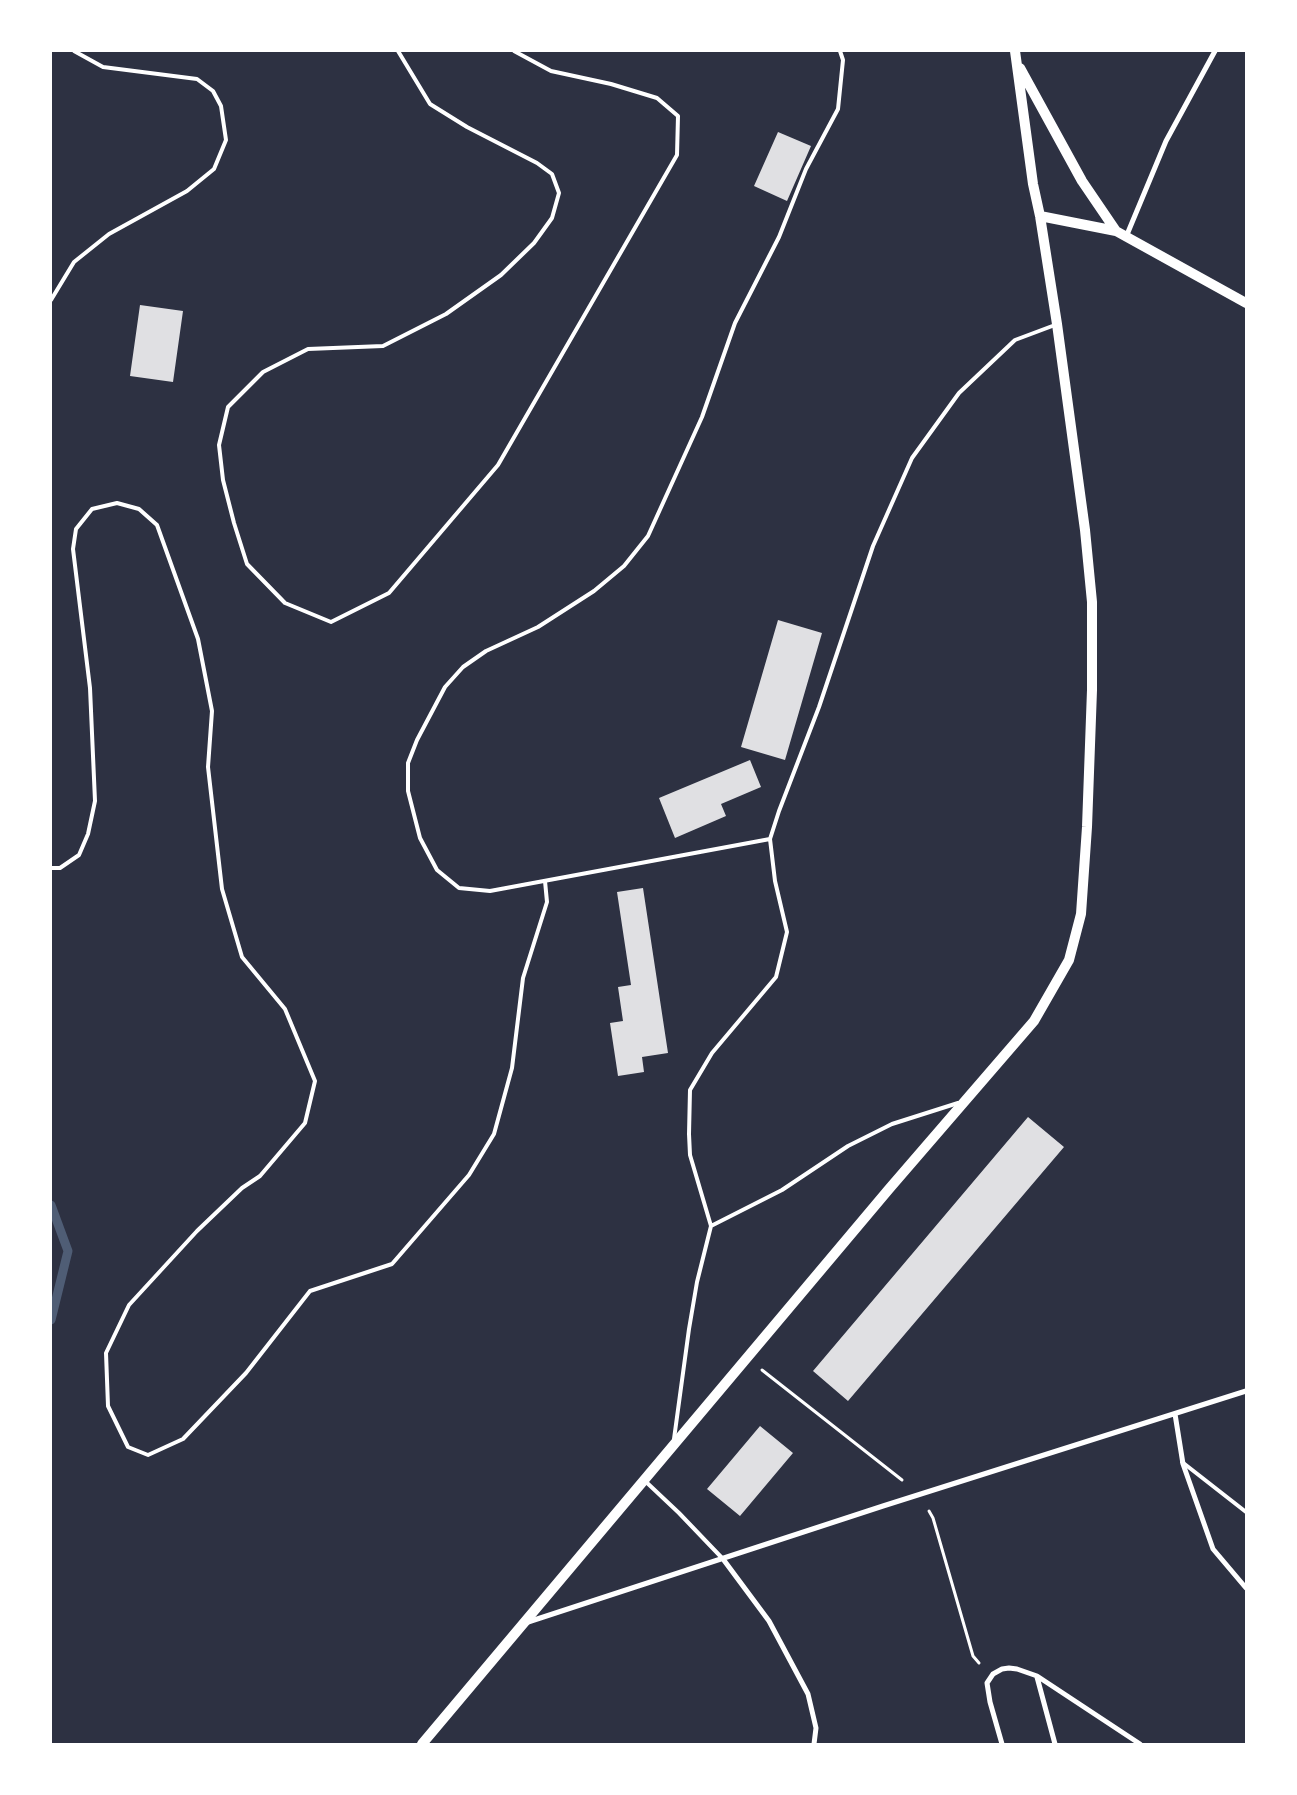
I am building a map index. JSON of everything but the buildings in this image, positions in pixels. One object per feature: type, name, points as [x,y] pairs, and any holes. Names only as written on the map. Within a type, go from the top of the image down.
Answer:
[{"type":"main road","points":[[1015,56],[1082,182],[1116,231]]},
{"type":"main road","points":[[422,1744],[525,1624],[889,1189],[1034,1021],[1069,960],[1081,914],[1087,827],[1092,690],[1092,602],[1085,530],[1058,324],[1033,184],[1015,56]]},
{"type":"main road","points":[[1040,216],[1116,231],[1246,303]]},
{"type":"street","points":[[1126,237],[1166,141],[1215,51]]},
{"type":"street","points":[[525,1624],[723,1558],[1246,1391]]},
{"type":"street","points":[[1175,1414],[1182,1462],[1213,1548],[1246,1588]]},
{"type":"street","points":[[723,1558],[769,1621],[808,1694],[816,1728],[814,1744]]},
{"type":"street","points":[[1002,1744],[987,1691],[987,1682],[992,1674],[1009,1668],[1037,1676],[1140,1744]]},
{"type":"street","points":[[1037,1676],[1055,1744]]},
{"type":"lane","points":[[51,300],[74,262],[109,234],[187,191],[214,169],[226,140],[221,106],[213,91],[198,79],[103,67],[74,51]]},
{"type":"lane","points":[[398,51],[430,104],[467,128],[537,163],[552,174],[559,193],[552,218],[534,243],[500,275],[446,314],[382,346],[308,349],[263,372],[228,407],[219,445],[223,480],[247,564],[285,603],[331,622],[389,593],[498,465],[677,155],[678,116],[657,98],[611,84],[551,70],[514,51]]},
{"type":"lane","points":[[770,839],[490,891],[460,888],[437,870],[420,838],[408,792],[408,763],[417,740],[445,687],[463,667],[486,651],[538,627],[594,591],[624,566],[648,536],[702,417],[735,323],[779,237],[806,169],[838,109],[843,60],[840,51]]},
{"type":"lane","points":[[674,1444],[688,1329],[711,1226],[690,1155],[690,1090],[712,1052],[776,976],[787,932],[775,881],[770,839],[779,811],[819,707],[872,546],[912,458],[959,393],[1015,340],[1058,324]]},
{"type":"lane","points":[[51,868],[60,868],[79,855],[88,834],[95,800],[90,688],[73,549],[76,530],[92,510],[117,503],[139,508],[157,525],[195,629],[212,711],[208,767],[222,889],[242,957],[285,1009],[315,1081],[305,1123],[260,1176],[242,1188],[197,1231],[129,1305],[106,1354],[108,1406],[128,1447],[148,1455],[183,1439],[246,1373],[310,1291],[392,1264],[468,1175],[494,1134],[512,1068],[523,978],[547,902],[545,882]]},
{"type":"lane","points":[[711,1226],[782,1190],[848,1146],[892,1124],[966,1101]]},
{"type":"lane","points":[[1182,1462],[1246,1512]]},
{"type":"lane","points":[[644,1480],[680,1513],[723,1558]]},
{"type":"path","points":[[748,1358],[920,1495],[933,1518],[973,1656],[982,1667],[992,1674]]},
{"type":"waterway","points":[[51,1205],[68,1251],[51,1320]]}]
